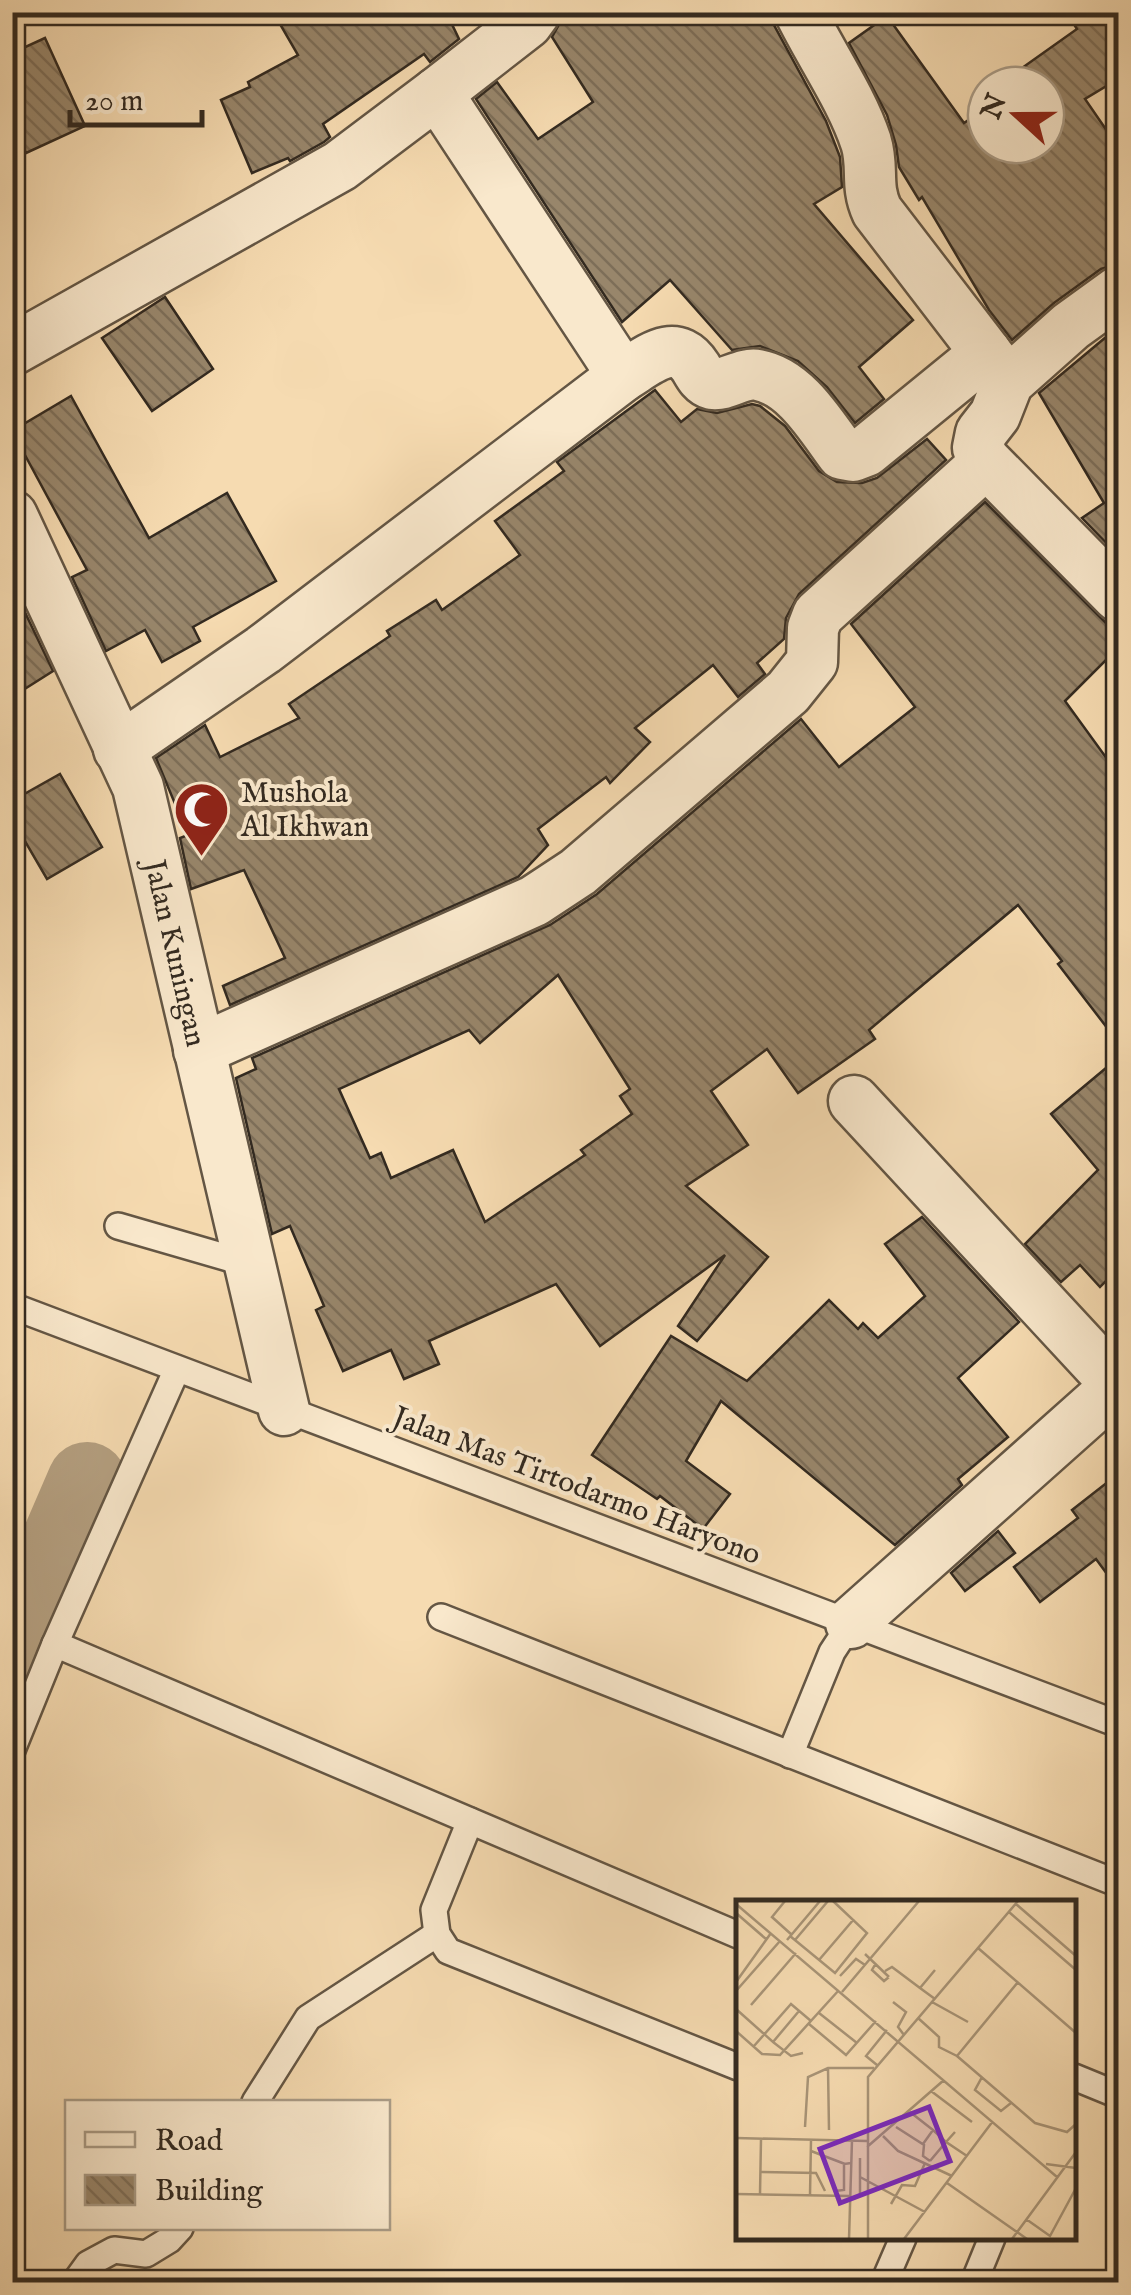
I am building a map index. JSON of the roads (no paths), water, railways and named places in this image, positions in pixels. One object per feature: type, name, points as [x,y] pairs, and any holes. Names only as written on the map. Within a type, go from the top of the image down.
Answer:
[{"type":"street","points":[[12,350],[340,166],[527,23],[534,12]]},
{"type":"street","points":[[800,12],[866,140],[872,172],[869,193],[877,210],[997,368],[995,415],[981,433],[978,448],[982,459],[1118,596]]},
{"type":"street","points":[[437,93],[623,376]]},
{"type":"street","points":[[119,748],[262,650],[623,376],[657,356],[674,351],[684,353],[706,382],[716,385],[758,375],[781,385],[806,407],[842,454],[852,456],[1072,326],[1118,292]]},
{"type":"street","points":[[199,1050],[534,901],[578,872],[788,692],[812,662],[812,628],[818,615],[978,469],[982,459]]},
{"type":"street","name":"Jalan Kuningan","points":[[12,516],[138,788],[284,1410]]},
{"type":"street","points":[[850,1623],[1118,1386],[854,1101]]},
{"type":"lane","points":[[118,1226],[250,1264]]},
{"type":"lane","name":"Jalan Mas Tirtodarmo Haryono","points":[[12,1306],[1118,1724]]},
{"type":"lane","points":[[12,1750],[177,1369]]},
{"type":"lane","points":[[442,1618],[1114,1882]]},
{"type":"lane","points":[[790,1755],[832,1652],[850,1623]]},
{"type":"lane","points":[[55,1644],[736,1933]]},
{"type":"lane","points":[[470,1820],[434,1910],[436,1934],[448,1950],[736,2066]]},
{"type":"lane","points":[[256,2100],[288,2044],[308,2018],[436,1934]]},
{"type":"lane","points":[[1076,2078],[1118,2095]]},
{"type":"lane","points":[[74,2282],[88,2264],[114,2250],[146,2254],[178,2230]]},
{"type":"lane","points":[[884,2282],[902,2240]]},
{"type":"lane","points":[[974,2282],[991,2240]]},
{"type":"waterway","points":[[12,1656],[87,1482]]},
{"type":"place","name":"Mushola Al Ikhwan","points":[[202,858]]}]
